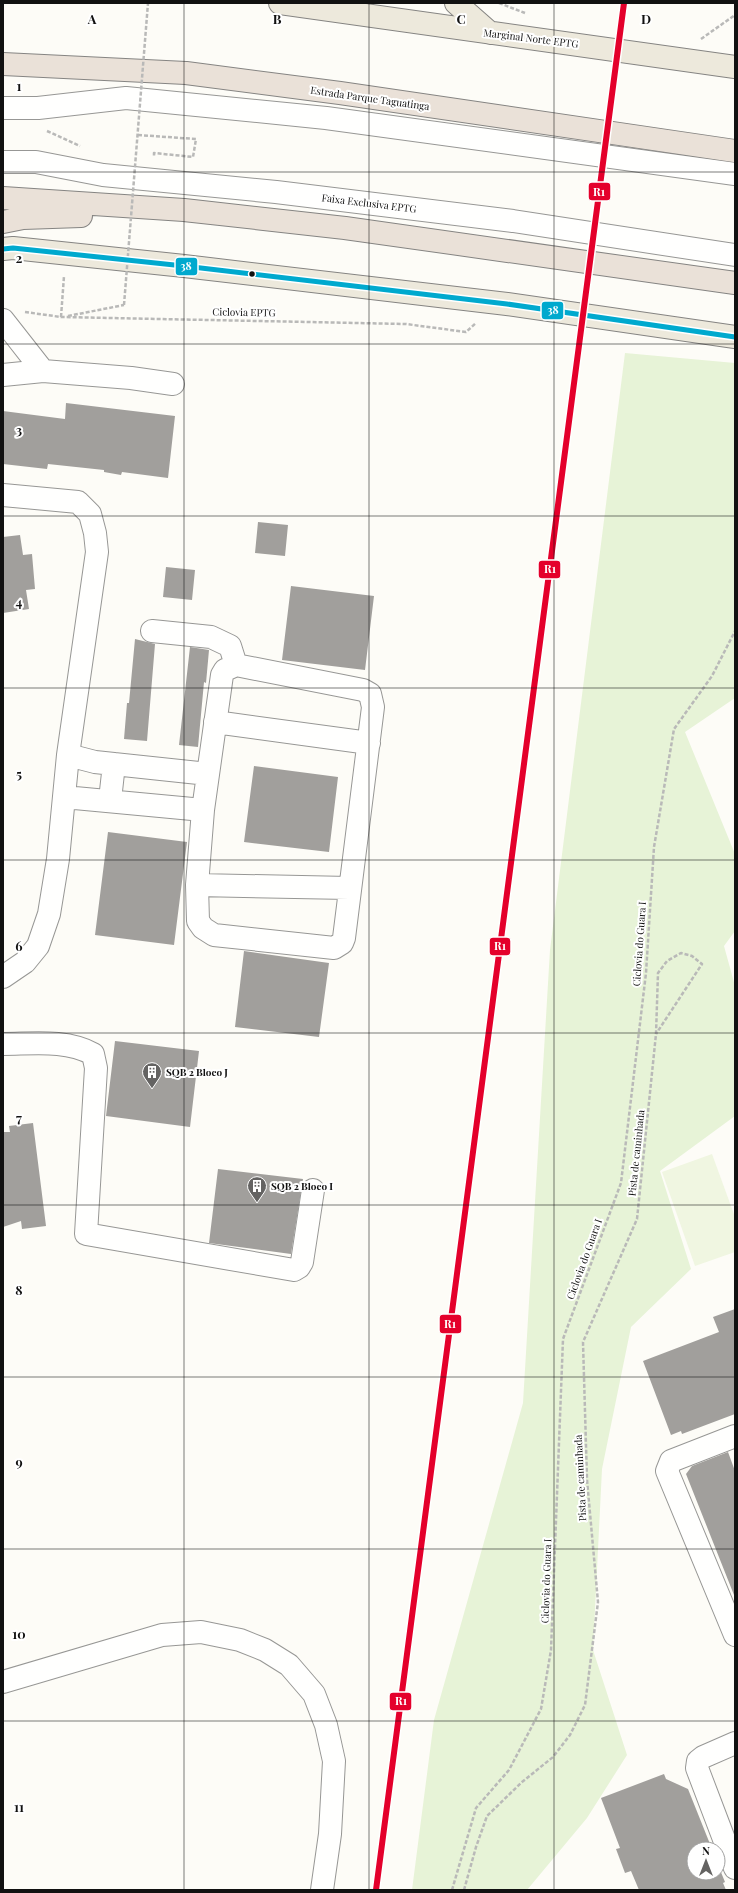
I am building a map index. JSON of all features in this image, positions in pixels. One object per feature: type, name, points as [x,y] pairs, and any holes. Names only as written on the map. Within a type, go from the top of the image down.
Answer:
[{"type":"highway","name":"Estrada Parque Taguatinga","points":[[3,64],[186,73],[340,93],[528,122],[735,151]]},
{"type":"highway","points":[[3,198],[184,210],[345,228],[735,284]]},
{"type":"highway","points":[[3,222],[23,218],[184,210]]},
{"type":"main road","name":"Marginal Norte EPTG","points":[[280,3],[689,60],[731,63]]},
{"type":"main road","points":[[456,3],[490,33]]},
{"type":"main road","points":[[3,249],[13,248],[507,304],[735,337]]},
{"type":"street","points":[[3,108],[38,108],[126,98],[326,118],[735,174]]},
{"type":"street","name":"Faixa Exclusiva EPTG","points":[[3,162],[36,162],[103,175],[276,192],[513,222],[735,255]]},
{"type":"street","points":[[10,315],[43,371]]},
{"type":"street","points":[[3,375],[43,371],[131,378],[173,384]]},
{"type":"street","points":[[3,495],[78,502],[90,514],[95,533],[97,552],[68,755],[58,858],[49,914],[38,946],[25,962],[3,977]]},
{"type":"street","points":[[152,631],[211,637],[230,646],[236,665]]},
{"type":"street","points":[[236,665],[363,690],[370,694],[373,708],[349,888],[344,938],[342,943],[334,948],[214,935],[203,928],[198,921],[197,884],[203,810],[215,722],[222,675],[224,670],[236,665]]},
{"type":"street","points":[[215,722],[368,743]]},
{"type":"street","points":[[68,755],[95,762],[208,774]]},
{"type":"street","points":[[110,800],[114,764]]},
{"type":"street","points":[[64,797],[110,800],[203,810]]},
{"type":"street","points":[[197,884],[349,888]]},
{"type":"street","points":[[3,1044],[59,1044],[81,1048],[93,1054],[96,1068],[86,1234],[294,1270],[299,1267],[302,1262],[313,1190]]},
{"type":"street","points":[[732,1622],[667,1471],[671,1461],[735,1436]]},
{"type":"street","points":[[3,1682],[162,1635],[201,1632],[240,1640],[265,1650],[289,1665],[314,1694],[326,1725],[334,1761],[330,1834],[322,1890]]},
{"type":"street","points":[[735,1743],[703,1757],[698,1761],[697,1768],[735,1868]]},
{"type":"path","points":[[66,254],[61,318],[124,305],[148,3]]},
{"type":"path","points":[[700,40],[735,15]]},
{"type":"path","points":[[138,135],[196,139],[193,157],[154,153],[154,160]]},
{"type":"path","name":"Ciclovia EPTG","points":[[10,315],[61,318],[406,324],[466,332],[480,319]]},
{"type":"path","name":"Ciclovia do Guara I","points":[[452,1890],[476,1808],[509,1770],[541,1709],[551,1650],[563,1339],[621,1183],[646,973],[654,847],[674,729],[712,676],[735,631]]},
{"type":"path","name":"Pista de caminhada","points":[[464,1890],[476,1847],[487,1816],[522,1782],[552,1757],[570,1734],[585,1705],[598,1602],[587,1480],[583,1342],[637,1219],[656,1034],[658,973],[667,961],[681,953],[692,956],[702,964],[656,1034]]},
{"type":"green space","points":[[625,353],[735,363],[735,698],[685,732],[735,854],[735,931],[724,946],[735,986],[735,1116],[660,1171],[691,1269],[631,1327],[602,1469],[593,1650],[627,1755],[587,1818],[527,1890],[412,1890],[434,1720],[523,1403],[550,950]]},
{"type":"green space","points":[[712,1154],[735,1217],[735,1252],[695,1266],[662,1172]]},
{"type":"building","points":[[66,403],[175,416],[168,478],[122,472],[121,475],[104,472],[104,470],[48,464],[47,469],[3,464],[3,411],[65,419]]},
{"type":"building","points":[[258,522],[288,525],[285,556],[255,553]]},
{"type":"building","points":[[20,535],[23,555],[32,554],[35,589],[26,590],[29,609],[3,613],[3,537]]},
{"type":"building","points":[[166,567],[195,570],[192,600],[163,597]]},
{"type":"building","points":[[291,586],[374,596],[365,670],[282,660]]},
{"type":"building","points":[[135,639],[155,644],[147,741],[124,739]]},
{"type":"building","points":[[190,647],[209,650],[206,683],[204,682],[198,747],[179,745]]},
{"type":"building","points":[[254,766],[338,777],[329,852],[244,842]]},
{"type":"building","points":[[108,832],[187,842],[174,945],[95,935]]},
{"type":"building","points":[[244,951],[329,963],[319,1037],[235,1027]]},
{"type":"building","name":"SQB 2 Bloco J","points":[[115,1041],[199,1051],[190,1127],[106,1116]]},
{"type":"building","points":[[33,1123],[46,1226],[22,1229],[21,1221],[3,1227],[3,1132],[10,1132],[9,1126]]},
{"type":"building","name":"SQB 2 Bloco I","points":[[218,1169],[303,1179],[291,1254],[209,1243]]},
{"type":"building","points":[[735,1309],[735,1414],[682,1434],[681,1431],[671,1435],[643,1361],[719,1332],[713,1317]]},
{"type":"building","points":[[728,1452],[735,1471],[734,1595],[686,1474],[692,1466]]},
{"type":"building","points":[[664,1774],[666,1779],[688,1789],[709,1841],[686,1841],[686,1881],[725,1881],[723,1883],[726,1890],[639,1890],[631,1871],[625,1873],[616,1849],[620,1848],[601,1798]]},
{"type":"transit line","name":"R1","points":[[376,1890],[624,3]]},
{"type":"transit line","name":"38","points":[[3,249],[13,248],[184,266],[507,304],[735,337]]},
{"type":"place","name":"SQB 2 Bloco J","points":[[152,1089]]},
{"type":"place","name":"SQB 2 Bloco I","points":[[257,1203]]}]
